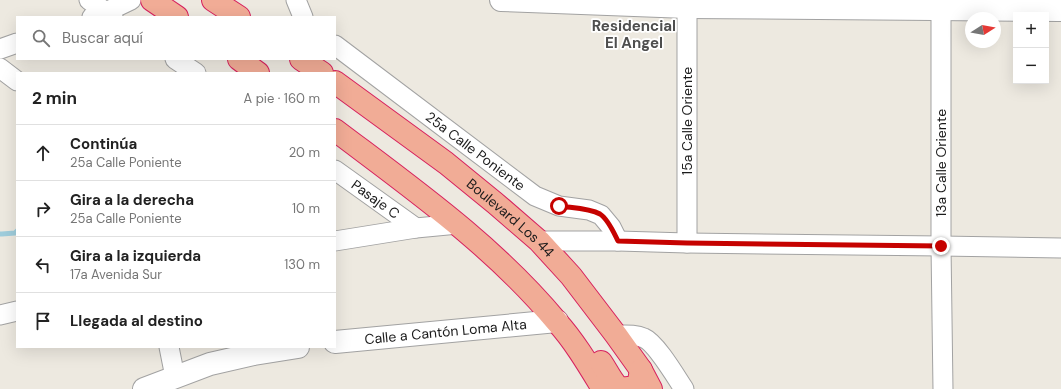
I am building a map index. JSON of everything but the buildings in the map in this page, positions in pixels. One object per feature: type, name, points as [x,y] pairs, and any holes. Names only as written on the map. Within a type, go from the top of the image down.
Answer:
[{"type":"highway","points":[[152,0],[176,16]]},
{"type":"highway","points":[[213,0],[237,16]]},
{"type":"highway","points":[[240,60],[257,72]]},
{"type":"highway","points":[[302,60],[320,72]]},
{"type":"highway","name":"Boulevard Los 44","points":[[336,83],[446,163],[539,241],[571,276],[616,335],[651,389]]},
{"type":"highway","points":[[336,131],[458,224],[518,279],[560,325],[604,389]]},
{"type":"highway","points":[[560,325],[585,341],[594,351],[618,387],[626,389],[635,386],[638,383],[640,370]]},
{"type":"street","points":[[89,0],[104,15],[132,0]]},
{"type":"street","points":[[296,0],[303,16]]},
{"type":"street","points":[[501,0],[1061,10]]},
{"type":"street","name":"15a Calle Oriente","points":[[687,4],[687,243]]},
{"type":"street","name":"13a Calle Oriente","points":[[941,9],[941,246],[943,389]]},
{"type":"street","points":[[0,49],[16,43]]},
{"type":"street","name":"25a Calle Poniente","points":[[336,46],[535,196],[559,206],[589,210],[601,215],[611,227],[618,241]]},
{"type":"street","points":[[176,60],[194,72]]},
{"type":"street","points":[[0,68],[16,80]]},
{"type":"street","name":"Pasaje C","points":[[336,171],[416,228]]},
{"type":"street","points":[[336,241],[416,228],[458,224]]},
{"type":"street","points":[[539,241],[1061,248]]},
{"type":"street","points":[[0,315],[16,311]]},
{"type":"street","name":"Calle a Cantón Loma Alta","points":[[336,342],[560,325]]},
{"type":"street","points":[[616,335],[640,336],[650,341],[665,360],[684,389]]},
{"type":"street","points":[[169,348],[175,377]]},
{"type":"street","points":[[144,389],[218,362],[292,348]]},
{"type":"waterway","points":[[0,234],[16,232]]},
{"type":"district","name":"Residencial El Angel","points":[[634,34]]},
{"type":"route","points":[[559,206],[589,210],[601,215],[611,227],[618,241],[941,246]]}]
